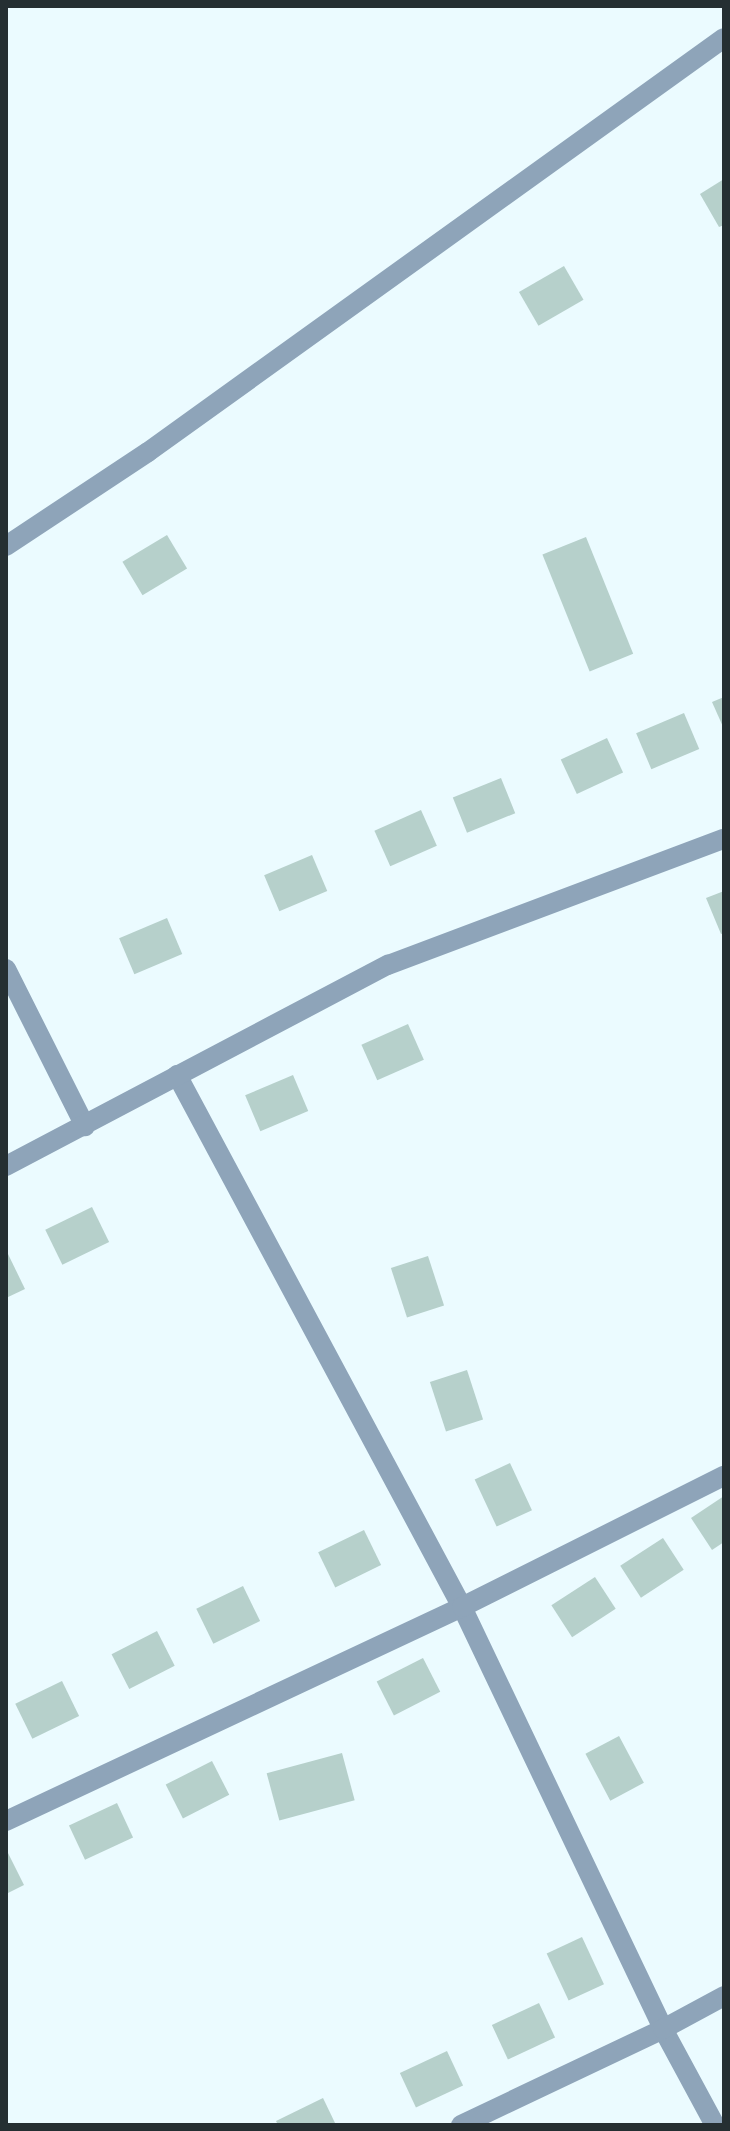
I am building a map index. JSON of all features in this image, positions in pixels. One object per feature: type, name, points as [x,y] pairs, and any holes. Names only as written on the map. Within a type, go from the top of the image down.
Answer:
[{"type":"street","points":[[6,546],[148,452],[724,38]]},
{"type":"street","points":[[6,1166],[388,965],[724,839]]},
{"type":"street","points":[[6,969],[85,1126]]},
{"type":"street","points":[[177,1075],[462,1607],[663,2029],[715,2125]]},
{"type":"street","points":[[6,1821],[462,1607],[724,1476]]},
{"type":"street","points":[[461,2125],[663,2029],[724,1996]]},
{"type":"building","points":[[724,179],[724,225],[719,227],[700,194]]},
{"type":"building","points":[[564,266],[584,300],[538,326],[519,292]]},
{"type":"building","points":[[167,535],[187,568],[143,595],[122,562]]},
{"type":"building","points":[[586,537],[633,654],[590,671],[542,555]]},
{"type":"building","points":[[724,697],[724,729],[712,702]]},
{"type":"building","points":[[684,713],[699,749],[651,769],[636,733]]},
{"type":"building","points":[[607,738],[623,772],[577,794],[561,760]]},
{"type":"building","points":[[501,778],[515,813],[467,833],[453,797]]},
{"type":"building","points":[[421,810],[437,846],[390,866],[374,831]]},
{"type":"building","points":[[312,855],[327,891],[279,911],[264,875]]},
{"type":"building","points":[[724,891],[724,933],[721,934],[706,898]]},
{"type":"building","points":[[167,918],[182,954],[134,974],[119,938]]},
{"type":"building","points":[[408,1024],[424,1060],[377,1080],[361,1045]]},
{"type":"building","points":[[293,1075],[308,1111],[260,1131],[245,1095]]},
{"type":"building","points":[[92,1207],[109,1242],[62,1265],[45,1230]]},
{"type":"building","points":[[6,1255],[25,1289],[6,1298]]},
{"type":"building","points":[[428,1256],[444,1305],[407,1318],[391,1268]]},
{"type":"building","points":[[467,1370],[483,1419],[446,1432],[430,1382]]},
{"type":"building","points":[[510,1463],[532,1510],[497,1527],[475,1479]]},
{"type":"building","points":[[724,1496],[724,1542],[712,1550],[691,1518]]},
{"type":"building","points":[[364,1530],[381,1565],[335,1587],[318,1552]]},
{"type":"building","points":[[663,1538],[684,1570],[641,1598],[620,1566]]},
{"type":"building","points":[[595,1577],[616,1609],[572,1637],[551,1605]]},
{"type":"building","points":[[243,1586],[260,1621],[213,1644],[196,1609]]},
{"type":"building","points":[[157,1631],[175,1666],[129,1689],[112,1654]]},
{"type":"building","points":[[423,1658],[440,1692],[394,1715],[377,1682]]},
{"type":"building","points":[[62,1681],[79,1716],[32,1739],[15,1704]]},
{"type":"building","points":[[619,1736],[644,1783],[610,1801],[585,1754]]},
{"type":"building","points":[[342,1753],[355,1800],[279,1821],[267,1773]]},
{"type":"building","points":[[212,1761],[229,1795],[183,1818],[166,1785]]},
{"type":"building","points":[[117,1803],[133,1837],[85,1860],[69,1825]]},
{"type":"building","points":[[6,1849],[24,1885],[6,1894]]},
{"type":"building","points":[[582,1937],[604,1984],[569,2001],[547,1953]]},
{"type":"building","points":[[539,2003],[555,2037],[508,2059],[492,2025]]},
{"type":"building","points":[[447,2051],[463,2085],[416,2107],[400,2073]]},
{"type":"building","points":[[323,2098],[336,2125],[278,2125],[276,2121]]}]
